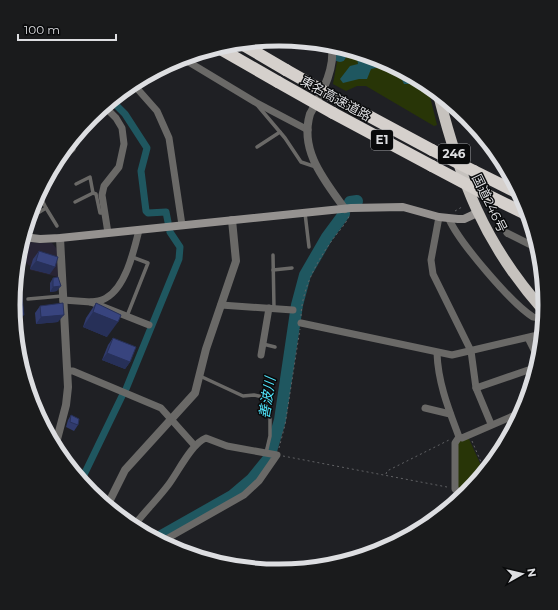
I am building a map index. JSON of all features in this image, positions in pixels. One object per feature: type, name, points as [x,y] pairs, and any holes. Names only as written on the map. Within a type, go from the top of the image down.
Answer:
[{"type":"highway","name":"東名高速道路","points":[[248,48],[338,100],[432,150],[511,189]]},
{"type":"highway","name":"東名高速道路","points":[[226,52],[333,113],[520,211]]},
{"type":"highway","name":"国道246号","points":[[441,103],[453,150],[477,213],[504,260],[538,304]]},
{"type":"main road","points":[[29,237],[60,238],[305,212],[391,206],[403,207],[439,217],[452,215],[464,219],[477,213]]},
{"type":"street","points":[[332,52],[330,74],[310,114],[308,130],[310,149],[317,168],[344,209]]},
{"type":"street","points":[[189,62],[255,102],[308,130]]},
{"type":"street","points":[[138,88],[157,111],[169,138],[182,226]]},
{"type":"street","points":[[108,110],[116,118],[122,128],[124,144],[119,167],[104,186],[102,195],[108,233]]},
{"type":"street","points":[[452,215],[454,230],[464,243],[512,299],[535,318],[537,318]]},
{"type":"street","points":[[439,217],[431,260],[433,274],[471,351],[476,388],[492,424]]},
{"type":"street","points":[[109,501],[124,470],[193,396],[206,349],[236,261],[232,220]]},
{"type":"street","points":[[91,302],[104,300],[113,293],[122,279],[132,257],[139,230]]},
{"type":"street","points":[[507,233],[531,245]]},
{"type":"street","points":[[57,437],[66,405],[68,371],[60,238]]},
{"type":"street","points":[[63,298],[91,302],[149,326]]},
{"type":"street","points":[[221,305],[293,310]]},
{"type":"street","points":[[261,355],[271,308]]},
{"type":"street","points":[[301,323],[452,355],[536,336]]},
{"type":"street","points":[[528,338],[534,350]]},
{"type":"street","points":[[437,353],[438,372],[450,414],[459,437]]},
{"type":"street","points":[[476,388],[530,370]]},
{"type":"street","points":[[68,371],[80,373],[161,408],[195,446]]},
{"type":"street","points":[[425,408],[450,414]]},
{"type":"street","points":[[459,437],[462,438],[513,416]]},
{"type":"street","points":[[458,492],[455,489],[455,443],[459,437]]},
{"type":"street","points":[[138,522],[169,484],[195,446],[206,438],[227,446],[272,454],[258,481],[244,495],[167,538]]},
{"type":"lane","points":[[255,102],[280,132],[301,162],[317,168]]},
{"type":"lane","points":[[257,147],[280,132]]},
{"type":"lane","points":[[76,184],[90,177],[93,193],[96,194],[100,213],[104,213]]},
{"type":"lane","points":[[75,202],[93,193]]},
{"type":"lane","points":[[42,201],[57,226]]},
{"type":"lane","points":[[37,213],[46,208]]},
{"type":"lane","points":[[305,212],[309,247]]},
{"type":"lane","points":[[271,308],[273,255]]},
{"type":"lane","points":[[127,316],[148,263],[132,257]]},
{"type":"lane","points":[[273,270],[292,268]]},
{"type":"lane","points":[[28,299],[63,298]]},
{"type":"lane","points":[[263,344],[275,347]]},
{"type":"lane","points":[[199,376],[243,396],[254,395],[263,397],[266,400],[270,418],[272,454]]},
{"type":"path","points":[[452,215],[462,207]]},
{"type":"path","points":[[469,435],[482,465]]},
{"type":"path","points":[[386,475],[387,471],[452,438],[459,437]]},
{"type":"path","points":[[272,454],[455,489]]},
{"type":"shaded area","points":[[28,242],[52,243],[57,249],[58,277],[30,270],[30,266],[24,261]]},
{"type":"green space","points":[[337,53],[362,60],[394,73],[423,90],[430,95],[437,125],[434,126],[366,86],[357,86],[346,91],[333,84]]},
{"type":"green space","points":[[469,439],[481,466],[460,490],[457,488],[458,441]]},
{"type":"water","points":[[357,58],[380,67],[371,69],[367,79],[359,79],[343,83],[340,79],[350,66],[358,64]]},
{"type":"water","points":[[400,77],[411,84],[404,84]]},
{"type":"building","points":[[39,251],[58,257],[55,267],[36,261]]},
{"type":"building","points":[[58,277],[61,286],[53,287],[53,278]]},
{"type":"building","points":[[21,288],[24,315],[21,315]]},
{"type":"building","points":[[63,303],[64,315],[41,317],[40,306]]},
{"type":"building","points":[[96,303],[121,315],[118,322],[93,312]]},
{"type":"building","points":[[113,338],[136,347],[130,362],[107,353]]},
{"type":"building","points":[[71,415],[79,419],[78,425],[70,422]]},
{"type":"waterway","points":[[115,104],[125,114],[147,148],[141,171],[146,211],[148,213],[166,212],[168,222]]},
{"type":"waterway","name":"善波川","points":[[350,202],[357,201]]},
{"type":"waterway","name":"善波川","points":[[162,536],[232,496],[252,479],[269,458],[280,420],[297,305],[305,275],[327,237],[344,214]]},
{"type":"waterway","points":[[126,389],[179,259],[180,247],[170,232]]},
{"type":"waterway","points":[[84,476],[123,394]]}]
